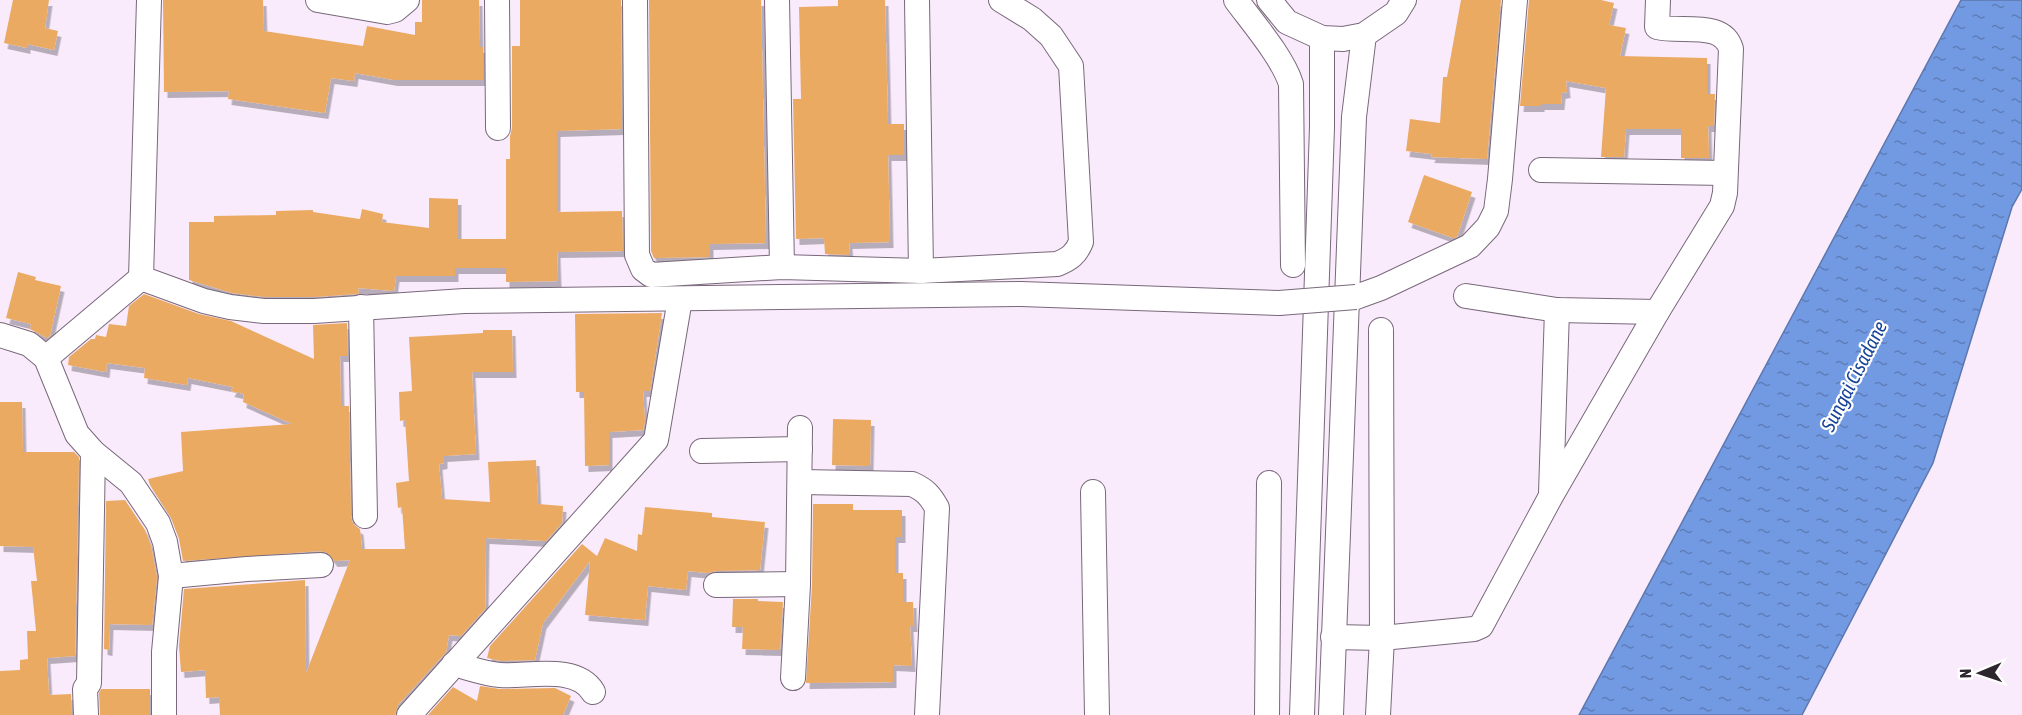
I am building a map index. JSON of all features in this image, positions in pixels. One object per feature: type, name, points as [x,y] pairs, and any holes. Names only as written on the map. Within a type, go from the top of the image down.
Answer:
[{"type":"street","points":[[46,358],[141,278],[149,0]]},
{"type":"street","points":[[318,0],[387,12],[395,10],[407,0]]},
{"type":"street","points":[[497,0],[498,128]]},
{"type":"street","points":[[635,0],[637,255],[643,269],[651,275],[782,267],[921,271],[1057,264],[1076,253],[1081,242],[1071,66],[1051,36],[1032,19],[1001,0]]},
{"type":"street","points":[[777,0],[782,267]]},
{"type":"street","points":[[917,0],[921,271]]},
{"type":"street","points":[[1269,0],[1287,22],[1322,38],[1343,39],[1364,35],[1396,13],[1404,0]]},
{"type":"street","points":[[141,278],[204,301],[264,311],[464,301],[1021,294],[1279,303],[1356,297],[1382,288],[1470,246],[1488,227],[1496,211],[1515,0]]},
{"type":"street","points":[[1333,637],[1382,638],[1478,629],[1551,496],[1657,312],[1722,206],[1725,193],[1730,45],[1727,39],[1718,32],[1658,27],[1658,0]]},
{"type":"street","points":[[1248,6],[1288,74],[1291,84],[1293,265]]},
{"type":"street","points":[[1331,715],[1354,117],[1364,35]]},
{"type":"street","points":[[1302,715],[1322,127],[1322,38]]},
{"type":"street","points":[[1541,170],[1725,173]]},
{"type":"street","points":[[1466,296],[1557,310],[1657,312]]},
{"type":"street","points":[[409,715],[656,440],[680,299]]},
{"type":"street","points":[[361,307],[365,516]]},
{"type":"street","points":[[1551,496],[1557,310]]},
{"type":"street","points":[[1378,715],[1382,638],[1381,330]]},
{"type":"street","points":[[0,335],[29,344],[46,358],[77,434],[93,452],[131,483],[158,523],[165,542],[171,576],[164,652],[164,715]]},
{"type":"street","points":[[702,452],[800,439],[801,483],[794,678]]},
{"type":"street","points":[[86,715],[85,688],[90,682],[93,452]]},
{"type":"street","points":[[801,483],[912,484],[925,489],[937,508],[927,715]]},
{"type":"street","points":[[1267,715],[1269,483]]},
{"type":"street","points":[[1092,492],[1097,715]]},
{"type":"street","points":[[171,576],[321,565]]},
{"type":"street","points":[[716,585],[798,585]]},
{"type":"street","points":[[454,664],[500,675],[555,674],[567,676],[588,683],[594,692]]},
{"type":"water","name":"Sungai Cisadane","points":[[1961,0],[2022,0],[2022,189],[2012,207],[1933,463],[1802,715],[1579,715]]},
{"type":"building","points":[[13,0],[49,0],[45,28],[58,31],[54,50],[27,44],[27,48],[4,43]]},
{"type":"building","points":[[163,0],[263,0],[264,31],[363,46],[367,26],[415,35],[415,22],[422,22],[422,0],[479,0],[483,80],[394,80],[355,73],[354,81],[331,78],[325,113],[228,99],[229,91],[164,92]]},
{"type":"building","points":[[520,0],[621,0],[622,129],[557,131],[557,212],[622,211],[623,251],[557,252],[558,281],[506,282],[506,268],[455,268],[455,276],[396,276],[394,291],[358,288],[359,293],[357,294],[265,297],[232,293],[189,280],[189,222],[214,222],[214,216],[276,215],[276,211],[313,210],[313,212],[360,219],[362,209],[383,214],[382,222],[429,228],[429,198],[458,199],[458,239],[506,239],[506,159],[510,159],[512,128],[512,46],[520,46]]},
{"type":"building","points":[[649,0],[761,0],[766,243],[710,244],[710,257],[654,258],[651,251]]},
{"type":"building","points":[[838,0],[885,0],[888,124],[904,124],[904,155],[888,155],[890,242],[849,243],[850,255],[825,254],[824,238],[796,239],[793,99],[801,99],[799,7],[838,6]]},
{"type":"building","points":[[1461,0],[1501,0],[1487,159],[1431,157],[1432,154],[1406,151],[1410,119],[1440,123],[1443,77],[1447,77]]},
{"type":"building","points":[[1529,0],[1601,0],[1614,3],[1609,25],[1626,28],[1620,56],[1707,58],[1707,94],[1715,94],[1714,126],[1708,126],[1709,158],[1681,158],[1681,129],[1626,129],[1624,157],[1601,157],[1606,88],[1566,81],[1567,92],[1562,93],[1561,104],[1520,106]]},
{"type":"building","points":[[1424,175],[1472,192],[1457,237],[1453,238],[1408,222]]},
{"type":"building","points":[[18,272],[36,277],[35,280],[61,286],[50,336],[47,338],[30,329],[31,324],[6,318]]},
{"type":"building","points":[[144,294],[199,314],[231,321],[314,359],[313,325],[347,323],[348,356],[340,356],[341,406],[349,406],[351,516],[353,524],[360,529],[362,549],[405,549],[402,507],[398,508],[396,483],[409,481],[405,420],[400,421],[399,392],[412,391],[409,337],[483,333],[483,330],[512,330],[513,372],[472,372],[476,454],[444,456],[444,463],[439,464],[442,499],[490,502],[488,462],[536,460],[538,504],[563,506],[562,523],[546,541],[486,538],[485,609],[461,636],[449,635],[446,652],[398,705],[395,715],[220,715],[219,697],[206,698],[205,670],[181,672],[179,646],[184,589],[305,580],[306,673],[350,560],[334,561],[328,553],[320,551],[183,561],[179,539],[171,518],[148,479],[183,471],[181,432],[292,424],[243,402],[244,394],[231,391],[233,387],[188,378],[187,385],[144,378],[145,368],[107,363],[106,372],[68,365],[69,357],[91,339],[95,339],[96,335],[106,337],[109,324],[126,326],[129,306]]},
{"type":"building","points":[[662,313],[650,391],[643,391],[645,422],[643,430],[609,432],[609,465],[585,466],[584,392],[576,392],[575,314]]},
{"type":"building","points":[[0,402],[22,402],[23,452],[74,452],[79,457],[75,656],[47,658],[49,695],[71,694],[72,715],[0,715],[0,671],[20,670],[20,660],[28,659],[27,631],[36,631],[31,581],[37,581],[33,547],[0,546]]},
{"type":"building","points":[[833,419],[871,420],[870,466],[832,465]]},
{"type":"building","points":[[125,500],[145,530],[151,546],[157,577],[152,625],[110,624],[109,650],[104,649],[106,501]]},
{"type":"building","points":[[813,504],[853,504],[853,510],[902,510],[902,537],[895,537],[895,573],[903,573],[903,602],[913,602],[914,626],[910,626],[912,666],[893,665],[893,682],[806,683],[812,585]]},
{"type":"building","points":[[645,507],[712,513],[712,517],[765,522],[760,570],[708,573],[688,571],[686,590],[648,586],[645,620],[585,615],[590,561],[543,623],[535,660],[501,661],[487,658],[490,646],[582,544],[597,556],[605,538],[637,551],[638,534],[642,535]]},
{"type":"building","points":[[733,599],[783,602],[780,650],[742,649],[743,627],[732,627]]},
{"type":"building","points":[[480,686],[500,689],[555,688],[571,696],[563,715],[428,715],[453,687],[477,701]]},
{"type":"building","points":[[101,689],[150,689],[150,715],[100,715],[99,693]]}]
